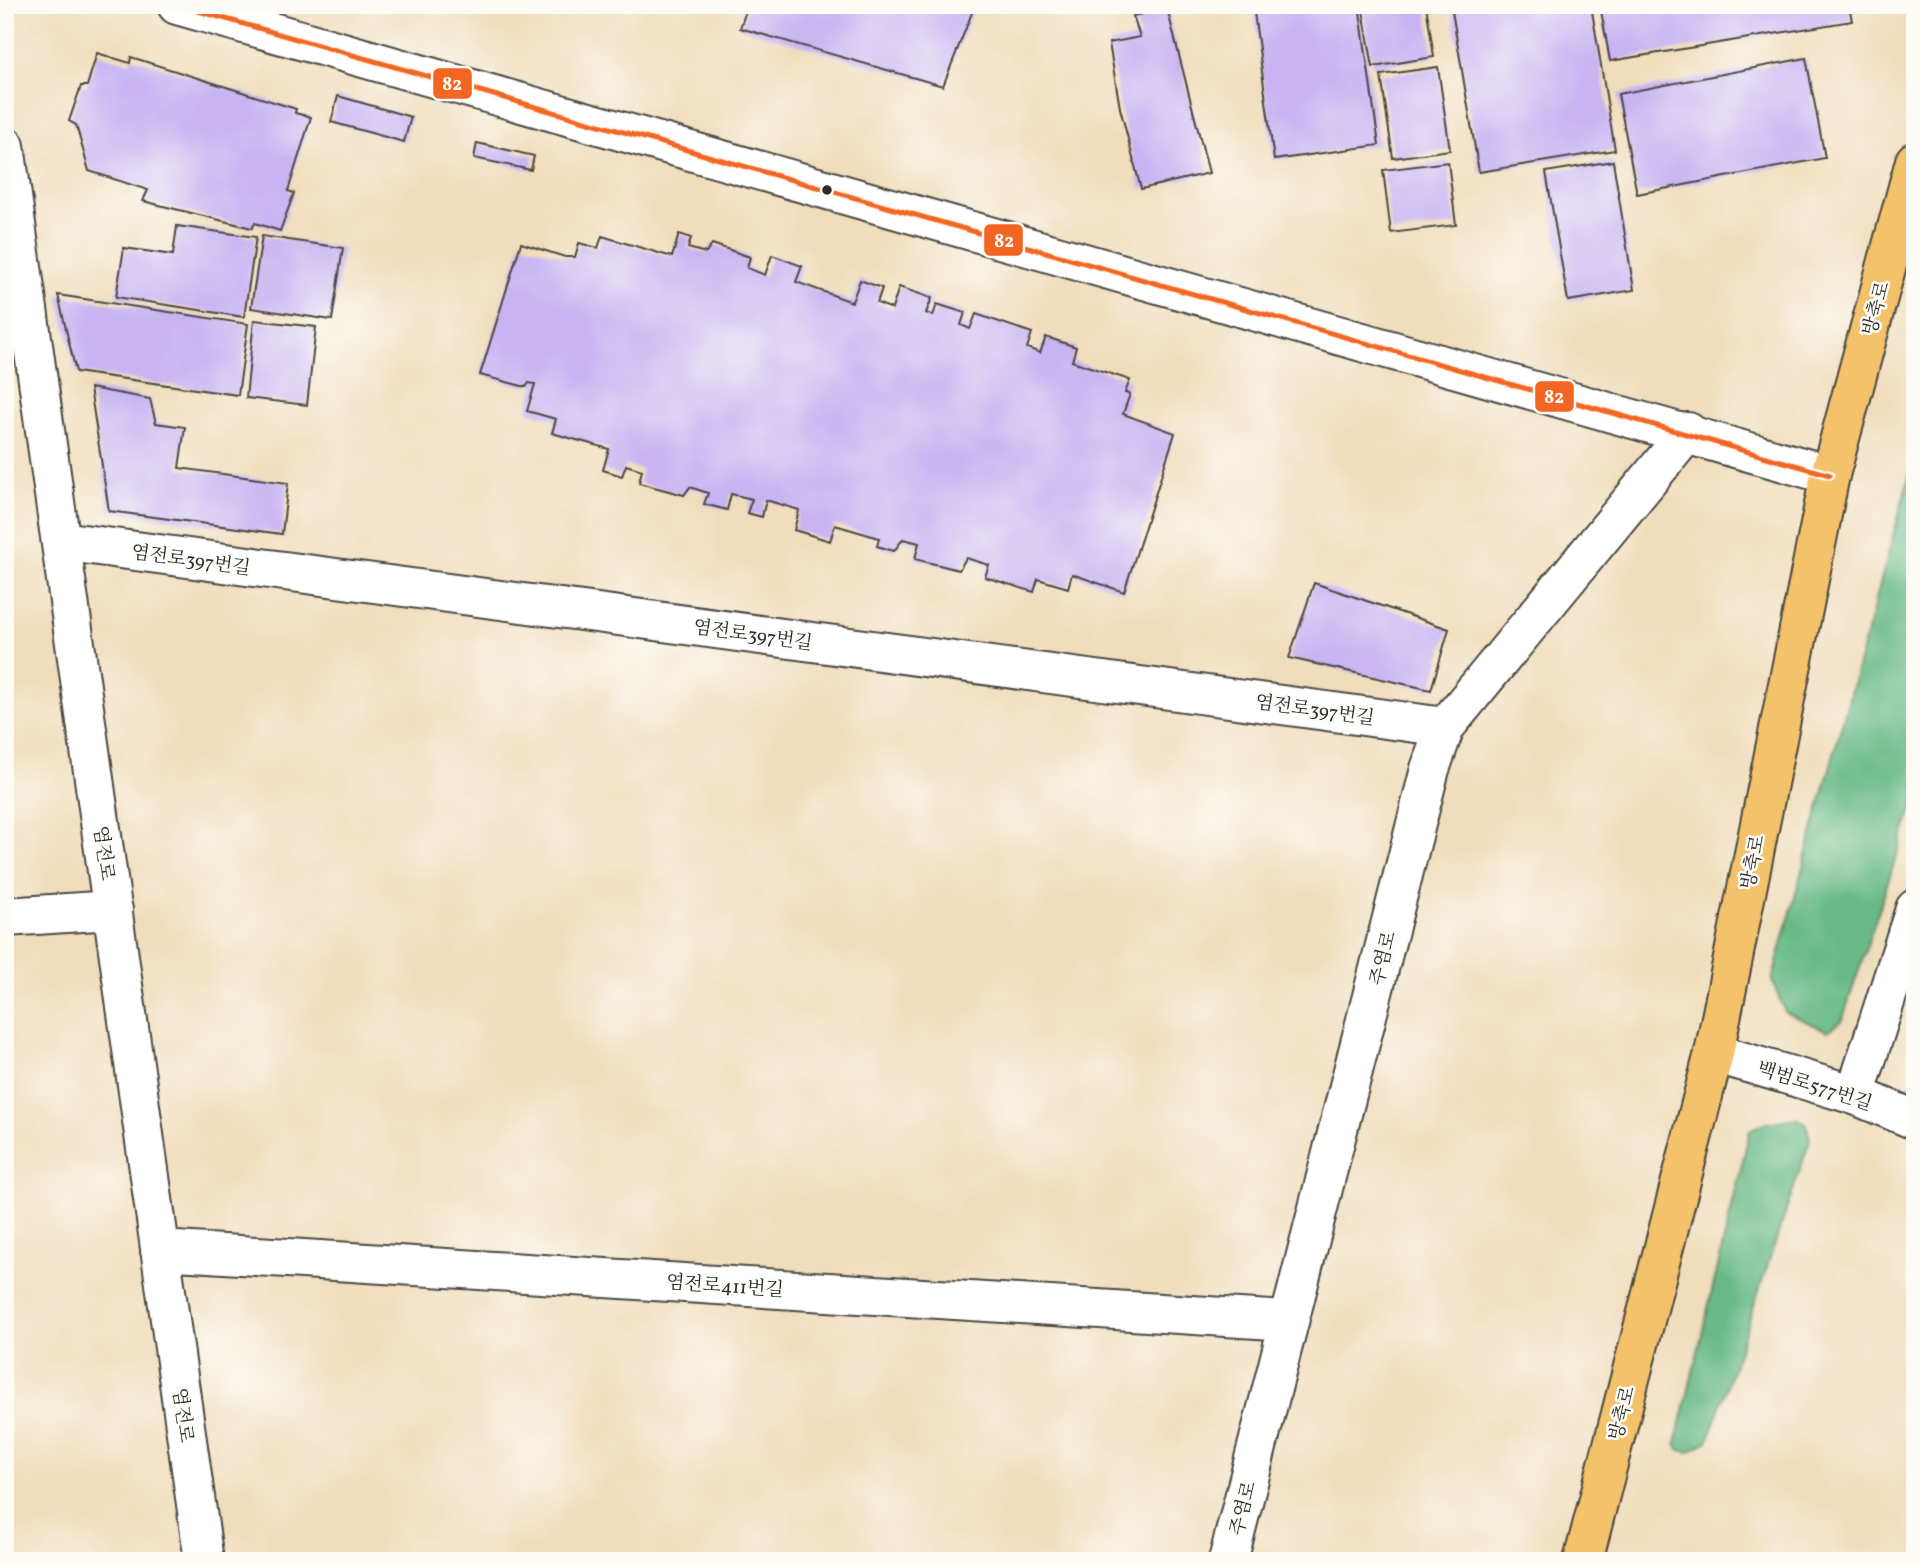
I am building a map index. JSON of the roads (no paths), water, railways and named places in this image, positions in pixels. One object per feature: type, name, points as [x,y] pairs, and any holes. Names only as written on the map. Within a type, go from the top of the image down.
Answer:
[{"type":"main road","name":"방축로","points":[[1583,1561],[1714,1053],[1830,475],[1915,161]]},
{"type":"street","points":[[177,5],[1688,432],[1830,475]]},
{"type":"street","name":"염전로","points":[[5,146],[204,1561]]},
{"type":"street","name":"주염로","points":[[1228,1561],[1430,769],[1445,727],[1688,432]]},
{"type":"street","name":"염전로397번길","points":[[61,541],[1445,727]]},
{"type":"street","points":[[1854,1095],[1915,909]]},
{"type":"street","points":[[5,917],[113,910]]},
{"type":"street","name":"백범로577번길","points":[[1714,1053],[1854,1095],[1915,1120]]},
{"type":"street","name":"염전로411번길","points":[[160,1250],[1289,1321]]}]
